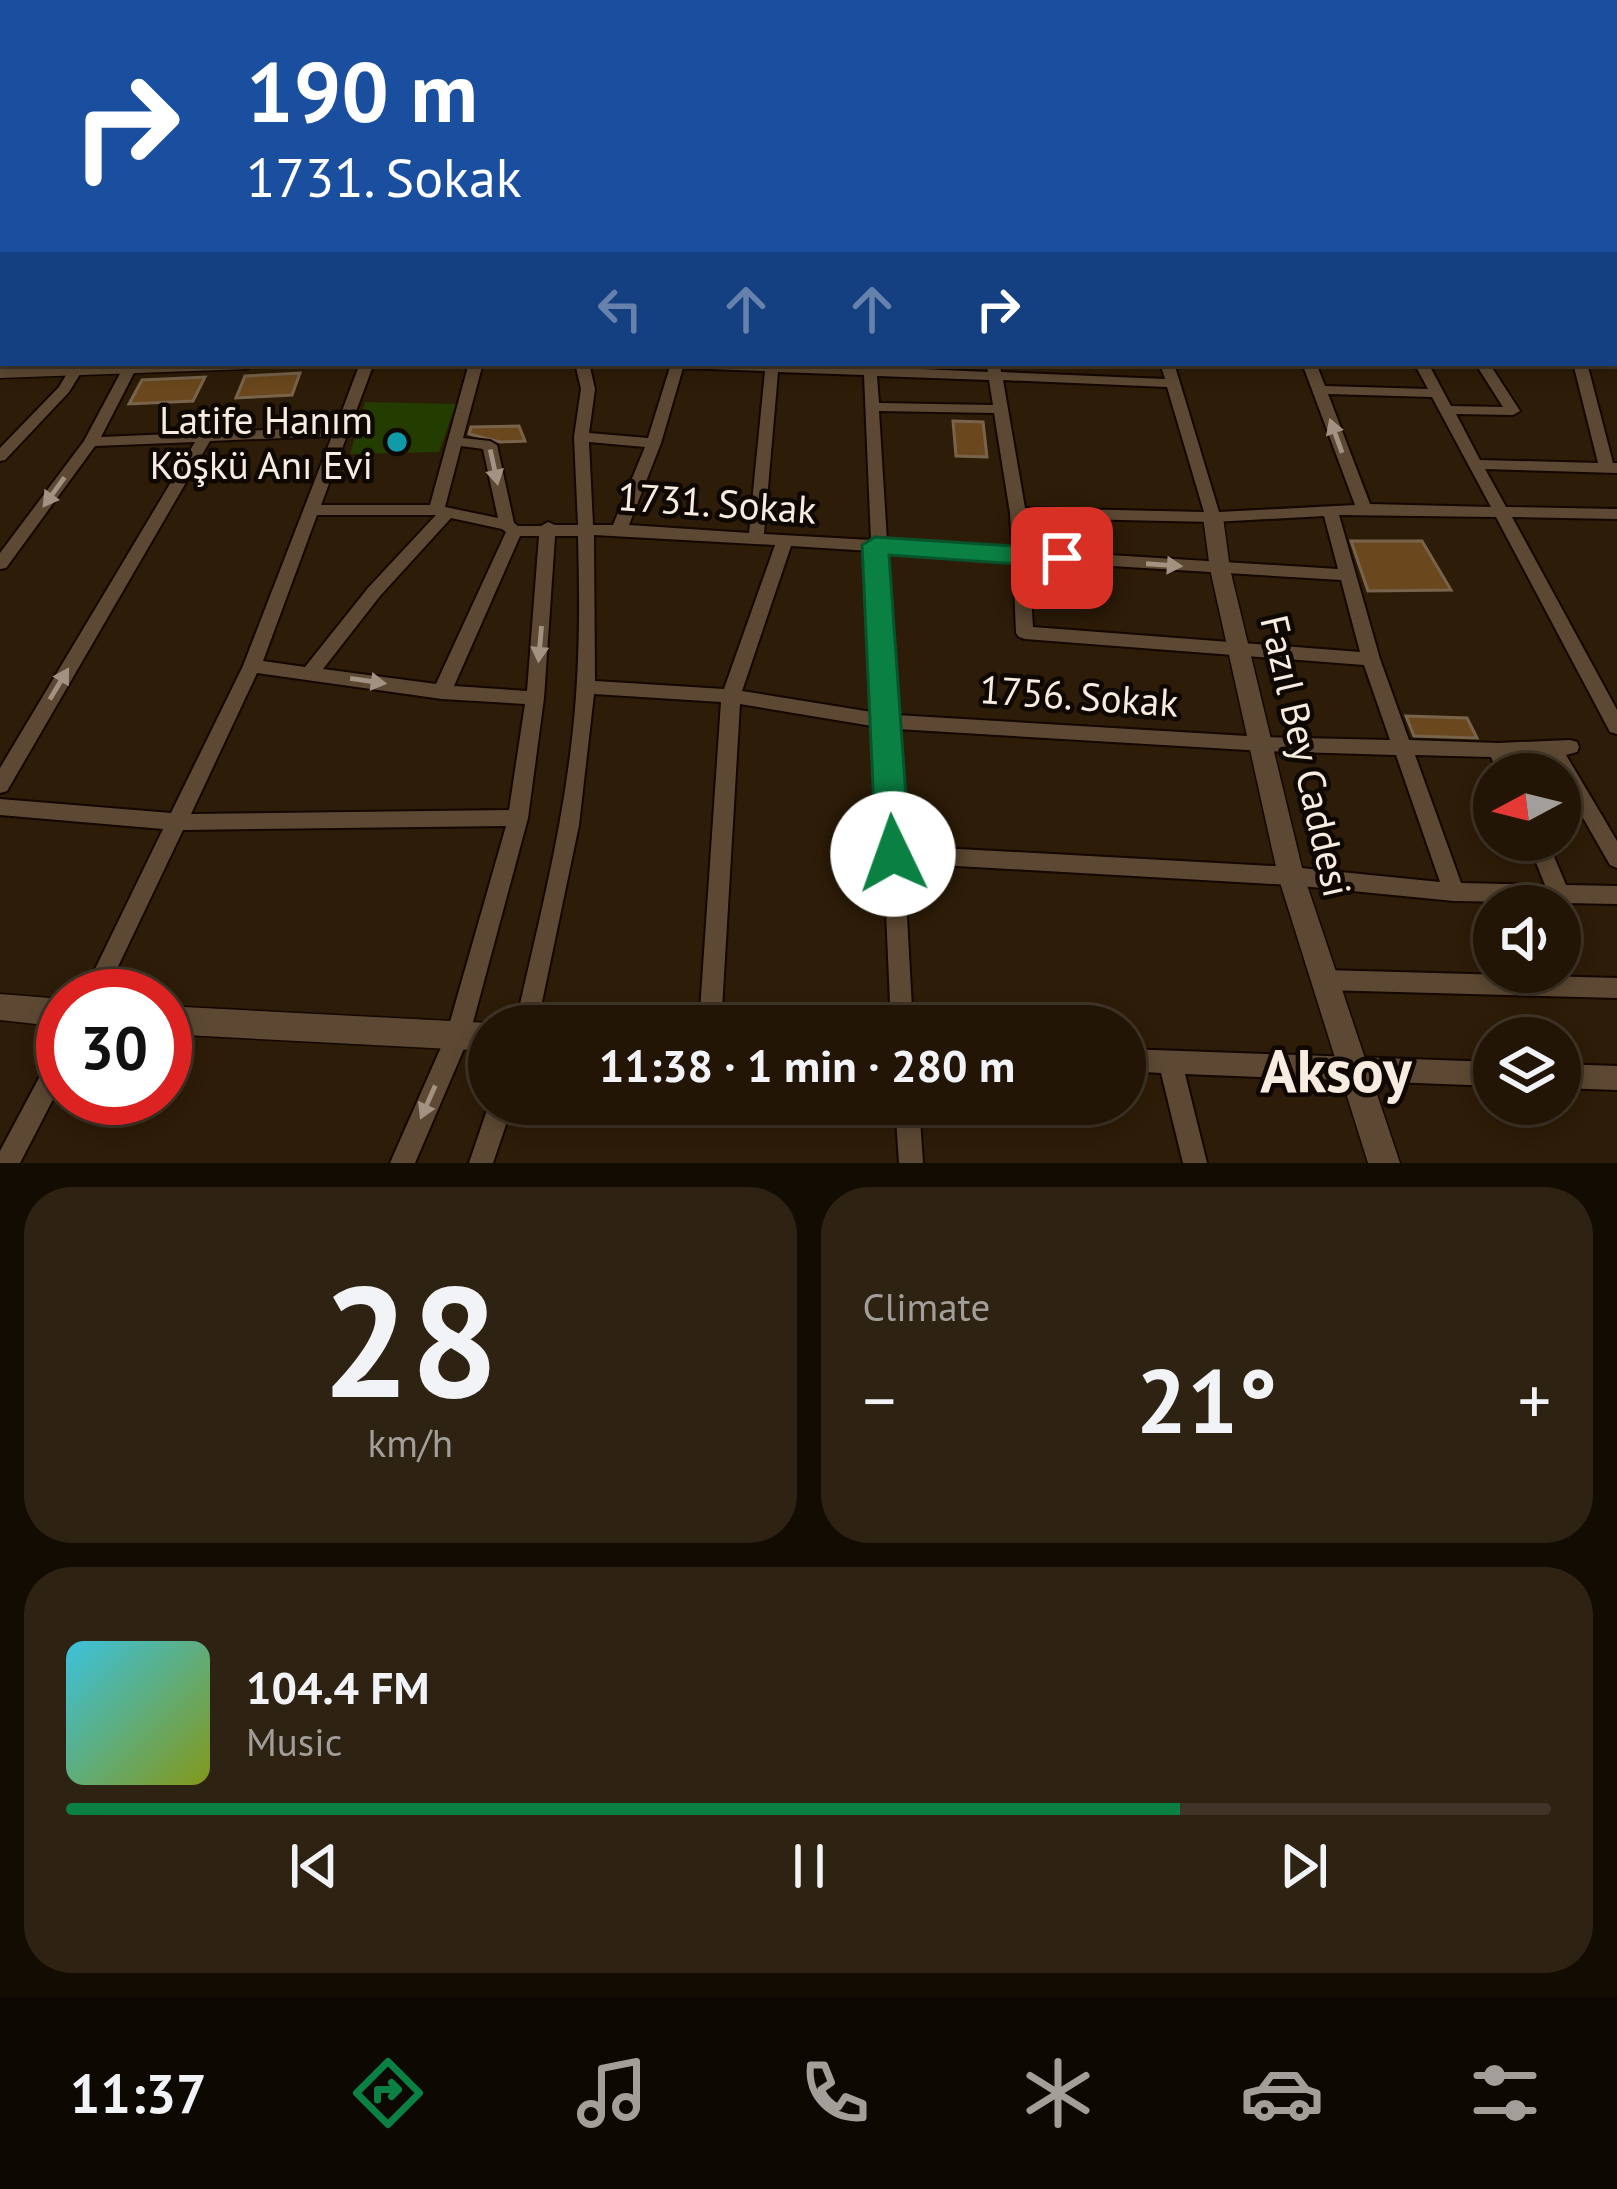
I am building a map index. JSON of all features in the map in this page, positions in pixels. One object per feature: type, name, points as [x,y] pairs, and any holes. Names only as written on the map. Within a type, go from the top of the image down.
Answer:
[{"type":"main road","points":[[0,372],[136,366]]},
{"type":"street","points":[[0,564],[91,442],[136,366]]},
{"type":"street","points":[[106,969],[252,666],[314,510],[361,366]]},
{"type":"street","points":[[310,673],[441,512],[453,441],[475,366]]},
{"type":"street","points":[[531,1005],[568,831],[586,686],[581,437],[588,389],[583,366]]},
{"type":"street","points":[[619,530],[654,443],[677,366]]},
{"type":"street","points":[[756,539],[772,366]]},
{"type":"street","points":[[901,1005],[875,545],[871,366],[1173,382]]},
{"type":"street","name":"Fazıl Bey Caddesi","points":[[1168,366],[1213,517],[1220,569],[1291,876],[1384,1163]]},
{"type":"street","points":[[1310,366],[1364,509]]},
{"type":"street","points":[[1423,366],[1617,727]]},
{"type":"street","points":[[1446,410],[1513,411],[1484,366]]},
{"type":"street","points":[[1476,464],[1612,468],[1581,366]]},
{"type":"street","points":[[0,457],[78,367]]},
{"type":"street","points":[[995,369],[1018,513],[1025,633],[1371,659]]},
{"type":"street","points":[[1319,391],[1438,393]]},
{"type":"street","points":[[875,406],[1002,409]]},
{"type":"street","points":[[91,442],[342,431]]},
{"type":"street","points":[[581,437],[654,443]]},
{"type":"street","points":[[0,785],[204,439]]},
{"type":"street","points":[[442,692],[511,528],[490,445],[453,441]]},
{"type":"street","points":[[1018,513],[1213,517],[1364,509],[1617,514]]},
{"type":"street","name":"1731. Sokak","points":[[314,510],[441,512],[511,528],[619,530],[1346,575]]},
{"type":"street","points":[[1330,511],[1371,659],[1454,892]]},
{"type":"street","points":[[402,1163],[457,1037],[518,818],[536,698],[548,527]]},
{"type":"street","points":[[0,536],[24,533]]},
{"type":"street","points":[[711,1005],[731,696],[784,542]]},
{"type":"street","points":[[252,666],[442,692],[536,698]]},
{"type":"street","name":"1756. Sokak","points":[[586,686],[731,696],[886,721],[1264,744],[1498,750],[1561,747],[1617,859]]},
{"type":"street","points":[[0,807],[175,822],[518,818]]},
{"type":"street","points":[[893,854],[1291,876],[1473,892]]},
{"type":"street","points":[[1581,894],[1617,896]]},
{"type":"street","points":[[1323,980],[1617,988]]},
{"type":"street","points":[[0,1007],[36,1010]]},
{"type":"street","points":[[192,1022],[468,1037]]},
{"type":"street","points":[[1146,1060],[1473,1073]]},
{"type":"street","points":[[1170,1061],[1195,1163]]},
{"type":"street","points":[[1581,1077],[1617,1078]]},
{"type":"street","points":[[7,1163],[36,1108]]},
{"type":"street","points":[[481,1163],[494,1125]]},
{"type":"street","points":[[908,1125],[911,1163]]},
{"type":"green space","points":[[365,402],[456,404],[439,452],[350,454]]},
{"type":"building","points":[[300,373],[292,395],[236,398],[245,376]]},
{"type":"building","points":[[205,377],[193,401],[129,404],[142,380]]},
{"type":"building","points":[[953,421],[983,422],[987,457],[956,456]]},
{"type":"building","points":[[519,426],[525,441],[500,442],[469,434],[471,427]]},
{"type":"building","points":[[1351,541],[1422,541],[1451,590],[1368,591]]},
{"type":"building","points":[[1406,716],[1467,718],[1477,738],[1414,736]]},
{"type":"place","name":"Latife Hanım Köşkü Anı Evi","points":[[397,442]]},
{"type":"district","name":"Aksoy","points":[[1336,1071]]},
{"type":"route","points":[[893,854],[875,545],[1062,558]]}]
